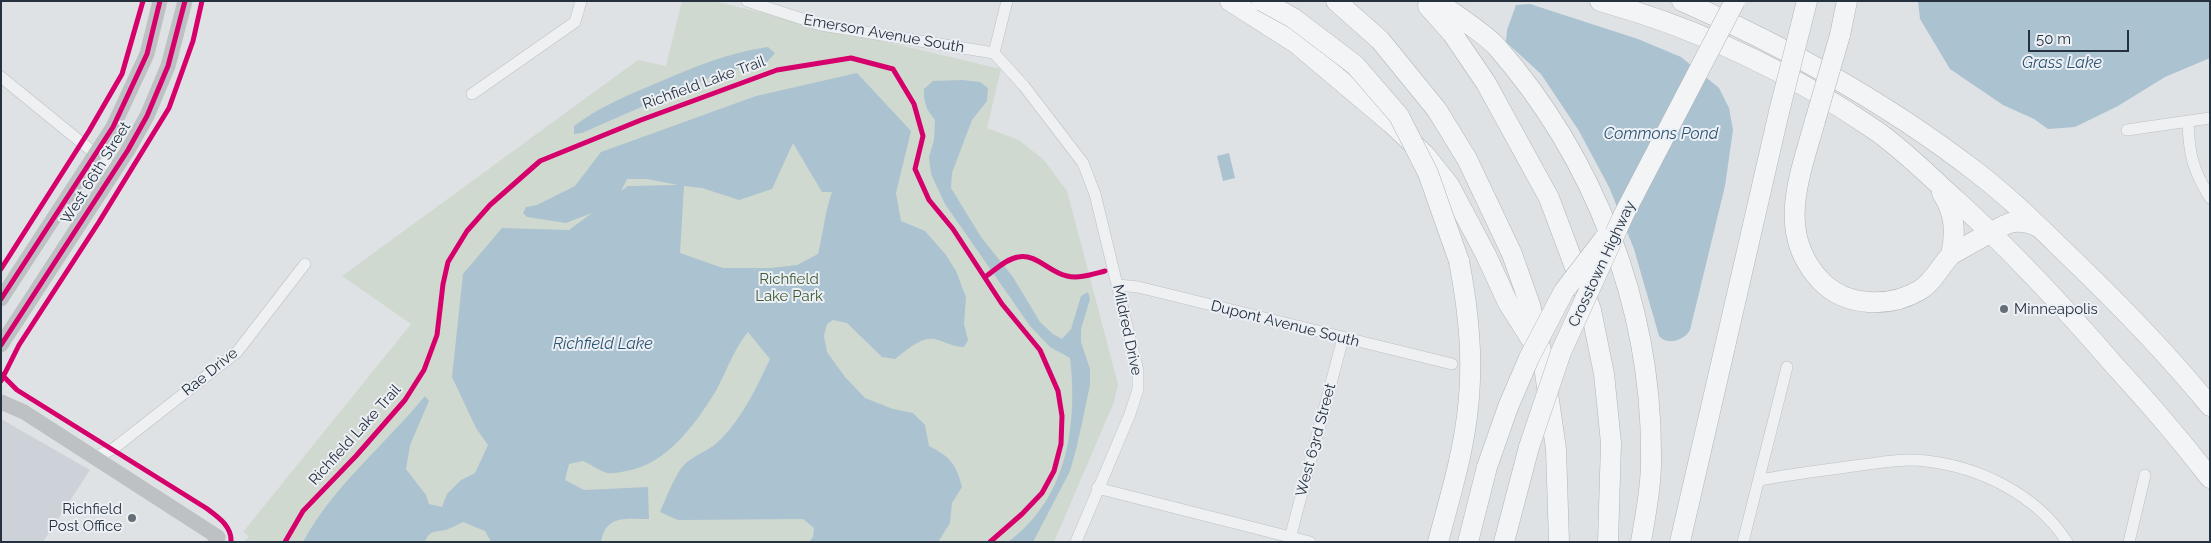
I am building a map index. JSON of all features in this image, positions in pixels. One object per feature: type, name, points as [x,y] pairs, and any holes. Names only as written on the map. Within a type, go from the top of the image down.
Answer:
[{"type":"highway","points":[[1230,1],[1296,44],[1341,80],[1425,155],[1449,184],[1486,255],[1508,303],[1543,358]]},
{"type":"highway","points":[[1262,1],[1293,18],[1354,65],[1399,116],[1428,173],[1459,261],[1469,325],[1470,379],[1467,417],[1438,542]]},
{"type":"highway","points":[[1336,1],[1380,40],[1437,110],[1467,159],[1512,254],[1530,305],[1543,358],[1556,449],[1559,542]]},
{"type":"highway","points":[[1424,1],[1452,33],[1486,83],[1549,198],[1591,310],[1604,374],[1611,442],[1608,542]]},
{"type":"highway","points":[[1436,1],[1495,46],[1550,117],[1598,201],[1632,297],[1647,371],[1652,452],[1647,510],[1641,542]]},
{"type":"highway","points":[[1600,1],[1640,12],[1752,59],[1817,92],[1877,132],[1934,180],[1992,233],[2104,353],[2158,414],[2210,478]]},
{"type":"highway","points":[[1682,1],[1780,48],[1930,138],[1977,172],[2041,228],[2128,314],[2210,406]]},
{"type":"highway","name":"Crosstown Highway","points":[[1504,542],[1529,448],[1561,352],[1624,214],[1736,1]]},
{"type":"highway","points":[[1847,1],[1840,35],[1814,121],[1794,199],[1794,216],[1800,248],[1806,264],[1824,284],[1835,292],[1860,301],[1872,303],[1896,300],[1920,290],[1940,270],[1951,255],[1955,236],[1954,217],[1949,203],[1934,180]]},
{"type":"highway","points":[[1680,542],[1805,9]]},
{"type":"highway","points":[[1468,542],[1487,467],[1529,358],[1564,291],[1624,214]]},
{"type":"highway","points":[[1951,255],[2010,222],[2027,222],[2041,228]]},
{"type":"highway","points":[[1691,542],[1710,418]]},
{"type":"main road","name":"West 66th Street","points":[[1,299],[113,127],[147,54],[160,1]]},
{"type":"main road","name":"West 66th Street","points":[[1,345],[128,150],[147,116],[168,66],[185,1]]},
{"type":"main road","points":[[1,402],[24,412],[217,539]]},
{"type":"street","points":[[472,94],[576,22],[581,1]]},
{"type":"street","name":"Emerson Avenue South","points":[[747,1],[821,25],[994,53]]},
{"type":"street","points":[[994,53],[1008,1]]},
{"type":"street","name":"Mildred Drive","points":[[994,53],[1024,86],[1083,163],[1095,194],[1138,371],[1138,389],[1130,414],[1097,488],[1076,542]]},
{"type":"street","points":[[1,77],[114,169]]},
{"type":"street","points":[[2127,130],[2210,118]]},
{"type":"street","points":[[2188,122],[2189,150],[2197,176],[2210,198]]},
{"type":"street","name":"Rae Drive","points":[[94,457],[113,448],[237,352],[305,264]]},
{"type":"street","name":"Dupont Avenue South","points":[[1118,285],[1138,287],[1452,364]]},
{"type":"street","name":"West 63rd Street","points":[[1290,539],[1343,338]]},
{"type":"street","points":[[1743,542],[1787,367]]},
{"type":"street","points":[[1760,480],[1892,461],[1924,460],[1956,466],[1986,476],[2015,492],[2041,511],[2067,542]]},
{"type":"street","points":[[2130,542],[2145,476]]},
{"type":"street","points":[[1097,488],[1290,539],[1310,542]]},
{"type":"shaded area","points":[[1,419],[90,470],[43,542],[1,542]]},
{"type":"green space","name":"Richfield Lake Park","points":[[682,1],[713,1],[1001,69],[987,128],[1019,140],[1044,160],[1067,191],[1118,384],[1114,402],[1054,542],[244,542],[249,536],[243,532],[411,324],[342,276],[638,60],[666,66]]},
{"type":"water","name":"Grass Lake","points":[[1918,1],[2210,1],[2210,58],[2165,77],[2118,106],[2075,127],[2048,129],[2034,119],[2003,105],[1950,69],[1920,19]]},
{"type":"water","name":"Commons Pond","points":[[1530,4],[1638,39],[1681,57],[1719,88],[1729,108],[1733,130],[1725,186],[1690,330],[1688,334],[1676,341],[1667,341],[1659,336],[1634,249],[1609,187],[1579,131],[1541,74],[1506,42],[1507,30],[1516,5]]},
{"type":"water","points":[[768,47],[775,53],[767,62],[732,70],[696,83],[582,133],[574,134],[574,126],[626,96],[712,61]]},
{"type":"water","name":"Richfield Lake","points":[[857,73],[911,131],[896,193],[901,221],[925,231],[946,255],[956,271],[966,297],[964,324],[968,340],[964,347],[934,339],[924,340],[913,345],[895,359],[882,357],[847,323],[833,320],[827,324],[824,336],[827,352],[845,377],[865,398],[893,409],[913,413],[925,425],[929,446],[947,457],[954,466],[962,487],[952,503],[950,523],[938,542],[809,542],[813,537],[814,528],[803,519],[678,520],[660,512],[675,478],[683,466],[722,438],[743,411],[760,380],[770,359],[748,332],[735,352],[709,402],[690,428],[668,451],[641,467],[616,473],[601,471],[583,461],[569,464],[565,480],[584,490],[648,487],[649,519],[625,519],[612,522],[607,527],[601,542],[491,542],[485,531],[463,522],[448,529],[432,533],[425,542],[303,542],[329,502],[344,484],[425,396],[429,401],[410,445],[406,469],[426,495],[429,504],[442,507],[447,494],[461,480],[475,473],[488,445],[476,428],[452,377],[463,274],[502,228],[569,230],[592,213],[566,223],[527,217],[523,213],[526,207],[537,205],[575,186],[601,152],[756,96]],"holes":[[[793,143],[822,192],[832,192],[818,254],[797,265],[770,268],[723,268],[680,253],[684,186],[702,188],[739,200],[772,189]],[[627,179],[647,179],[678,185],[628,186],[621,191]]]},
{"type":"water","points":[[962,80],[980,82],[988,88],[987,101],[972,120],[952,173],[951,188],[981,237],[1013,277],[1040,322],[1053,334],[1062,339],[1071,329],[1081,296],[1088,292],[1090,299],[1081,329],[1081,342],[1090,369],[1090,385],[1077,446],[1070,471],[1033,542],[1008,542],[1028,525],[1044,505],[1056,483],[1064,459],[1072,409],[1070,358],[1050,347],[1030,326],[945,204],[931,174],[929,157],[934,140],[935,120],[927,109],[924,89],[933,81]]},
{"type":"water","points":[[1229,153],[1235,178],[1223,181],[1217,156]]},
{"type":"cycle path","points":[[1,269],[89,131],[122,74],[143,1]]},
{"type":"cycle path","points":[[1,299],[113,127],[147,54],[160,1]]},
{"type":"cycle path","points":[[1,345],[128,150],[147,116],[168,66],[185,1]]},
{"type":"cycle path","points":[[1,381],[19,345],[99,222],[169,108],[193,41],[202,1]]},
{"type":"cycle path","name":"Richfield Lake Trail","points":[[285,542],[303,511],[356,456],[405,400],[424,370],[437,335],[443,284],[448,262],[467,231],[490,205],[540,161],[641,120],[777,70],[851,58],[893,69],[914,104],[923,136],[915,169],[929,200],[953,229],[1002,304],[1040,350],[1058,391],[1062,416],[1061,444],[1054,471],[1042,493],[1022,514],[990,542]]},
{"type":"cycle path","points":[[985,277],[1009,260],[1018,257],[1037,260],[1061,274],[1072,277],[1081,277],[1105,271]]},
{"type":"cycle path","points":[[1,374],[17,390],[206,508],[227,527],[231,536],[231,542]]},
{"type":"place","name":"Minneapolis","points":[[2004,309]]},
{"type":"place","name":"Richfield Post Office","points":[[132,518]]}]
